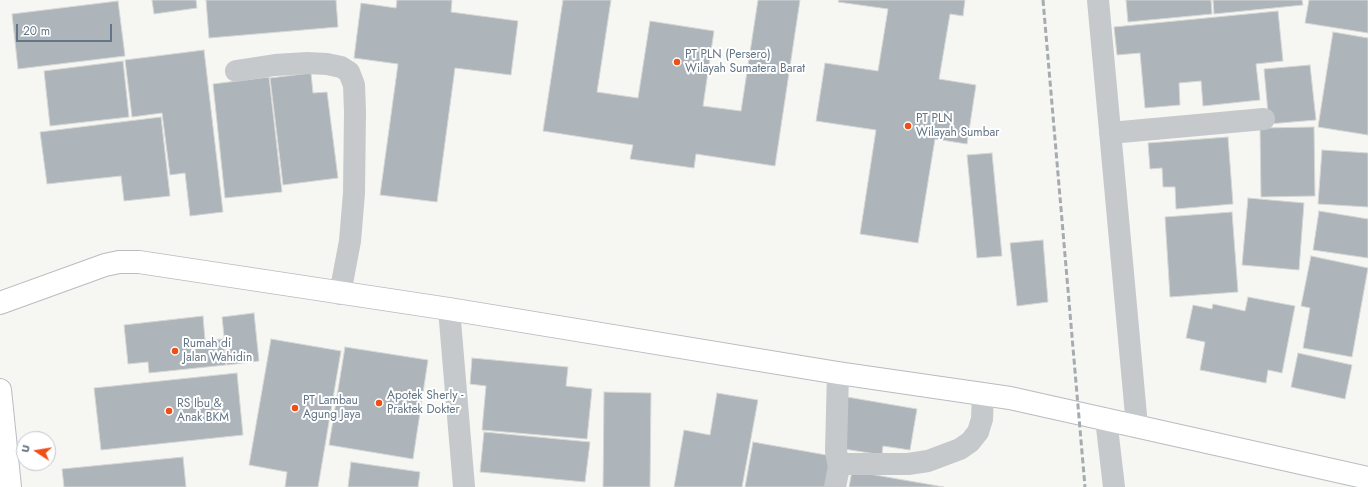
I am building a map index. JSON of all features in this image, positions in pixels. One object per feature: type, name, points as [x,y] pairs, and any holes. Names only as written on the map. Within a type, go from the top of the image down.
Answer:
[{"type":"main road","points":[[0,303],[84,272],[119,262],[138,262],[340,294],[449,309],[838,373],[983,394],[1106,419],[1368,478]]},
{"type":"main road","points":[[0,390],[10,487]]},
{"type":"street","points":[[1098,0],[1137,426]]},
{"type":"street","points":[[236,70],[307,63],[341,67],[349,72],[354,85],[356,112],[354,193],[350,241],[340,294]]},
{"type":"street","points":[[1110,134],[1264,119]]},
{"type":"street","points":[[449,309],[464,487]]},
{"type":"street","points":[[837,477],[836,451],[838,373]]},
{"type":"street","points":[[837,477],[852,463],[908,464],[928,461],[960,450],[970,442],[978,432],[982,419],[983,394]]},
{"type":"street","points":[[1106,419],[1114,487]]},
{"type":"building","points":[[152,0],[196,0],[197,8],[154,14]]},
{"type":"building","points":[[206,0],[336,0],[338,27],[209,38]]},
{"type":"building","points":[[397,0],[452,0],[451,12],[518,21],[511,75],[455,68],[437,202],[380,195],[398,64],[354,58],[361,3],[396,8]]},
{"type":"building","name":"PT PLN (Persero) Wilayah Sumatera Barat","points":[[563,0],[611,0],[597,92],[638,98],[650,21],[714,31],[703,106],[741,111],[758,0],[800,0],[775,166],[696,154],[694,168],[630,159],[633,145],[543,131]]},
{"type":"building","name":"PT PLN Wilayah Sumbar","points":[[839,0],[965,0],[963,16],[950,14],[939,79],[976,85],[967,144],[935,139],[918,243],[860,234],[876,130],[816,121],[825,63],[878,71],[888,9],[838,2]]},
{"type":"building","points":[[1126,0],[1211,0],[1212,14],[1128,22]]},
{"type":"building","points":[[1213,0],[1302,0],[1303,5],[1214,14]]},
{"type":"building","points":[[1309,0],[1368,0],[1368,33],[1305,23]]},
{"type":"building","points":[[118,1],[125,56],[18,69],[12,14]]},
{"type":"building","points":[[1278,11],[1283,61],[1256,64],[1260,100],[1203,106],[1201,81],[1179,83],[1180,105],[1145,108],[1140,53],[1117,55],[1114,27]]},
{"type":"building","points":[[1333,32],[1368,38],[1368,135],[1318,127]]},
{"type":"building","points":[[204,50],[223,212],[190,216],[185,173],[170,175],[162,113],[132,117],[125,60]]},
{"type":"building","points":[[123,61],[129,117],[50,126],[44,71]]},
{"type":"building","points":[[1310,65],[1316,120],[1269,124],[1264,69]]},
{"type":"building","points":[[311,73],[313,93],[327,92],[338,178],[283,185],[270,78]]},
{"type":"building","points":[[269,77],[282,192],[225,198],[213,84]]},
{"type":"building","points":[[161,117],[170,196],[124,201],[121,176],[47,184],[40,132]]},
{"type":"building","points":[[1314,127],[1315,196],[1261,197],[1260,128]]},
{"type":"building","points":[[1228,137],[1233,204],[1176,209],[1175,187],[1163,187],[1162,168],[1150,169],[1148,143]]},
{"type":"building","points":[[1322,150],[1368,153],[1368,207],[1318,204]]},
{"type":"building","points":[[992,153],[1002,256],[977,258],[967,155]]},
{"type":"building","points":[[1248,198],[1304,203],[1299,270],[1242,265]]},
{"type":"building","points":[[1319,211],[1368,219],[1368,258],[1313,250]]},
{"type":"building","points":[[1232,212],[1238,292],[1170,297],[1165,217]]},
{"type":"building","points":[[1043,240],[1048,302],[1017,306],[1010,243]]},
{"type":"building","points":[[1311,256],[1368,268],[1352,357],[1303,348],[1310,308],[1301,306]]},
{"type":"building","points":[[1248,297],[1295,306],[1282,373],[1268,370],[1266,383],[1200,370],[1205,342],[1186,338],[1193,305],[1212,309],[1213,304],[1245,311]]},
{"type":"building","points":[[254,313],[259,361],[227,365],[222,317]]},
{"type":"building","name":"Rumah di Jalan Wahidin","points":[[203,316],[205,340],[223,339],[226,365],[149,373],[148,362],[128,364],[124,325]]},
{"type":"building","name":"PT Lambau Agung Jaya","points":[[271,339],[341,351],[318,487],[285,487],[287,472],[249,465]]},
{"type":"building","name":"Apotek Sherly - Praktek Dokter","points":[[345,347],[428,360],[413,459],[329,445]]},
{"type":"building","points":[[1298,353],[1352,365],[1345,399],[1291,387]]},
{"type":"building","points":[[472,358],[568,367],[566,386],[592,389],[587,439],[482,430],[486,386],[470,384]]},
{"type":"building","name":"RS Ibu & Anak BKM","points":[[237,373],[243,435],[101,450],[94,388]]},
{"type":"building","points":[[604,392],[651,393],[650,487],[603,487]]},
{"type":"building","points":[[717,393],[758,400],[742,487],[674,487],[684,430],[710,435]]},
{"type":"building","points":[[847,397],[917,409],[910,450],[883,446],[882,455],[838,448]]},
{"type":"building","points":[[484,432],[590,442],[585,482],[480,472]]},
{"type":"building","points":[[753,442],[832,456],[827,487],[745,487]]},
{"type":"building","points":[[183,457],[186,487],[64,487],[62,469]]},
{"type":"building","points":[[351,462],[420,472],[418,487],[348,487]]},
{"type":"building","points":[[852,471],[944,487],[849,487]]},
{"type":"railway","points":[[1043,0],[1085,487]]},
{"type":"place","name":"PT PLN (Persero) Wilayah Sumatera Barat","points":[[677,62]]},
{"type":"place","name":"PT PLN Wilayah Sumbar","points":[[908,126]]},
{"type":"place","name":"Rumah di Jalan Wahidin","points":[[175,351]]},
{"type":"place","name":"Apotek Sherly - Praktek Dokter","points":[[379,403]]},
{"type":"place","name":"PT Lambau Agung Jaya","points":[[295,408]]},
{"type":"place","name":"RS Ibu & Anak BKM","points":[[169,411]]}]
